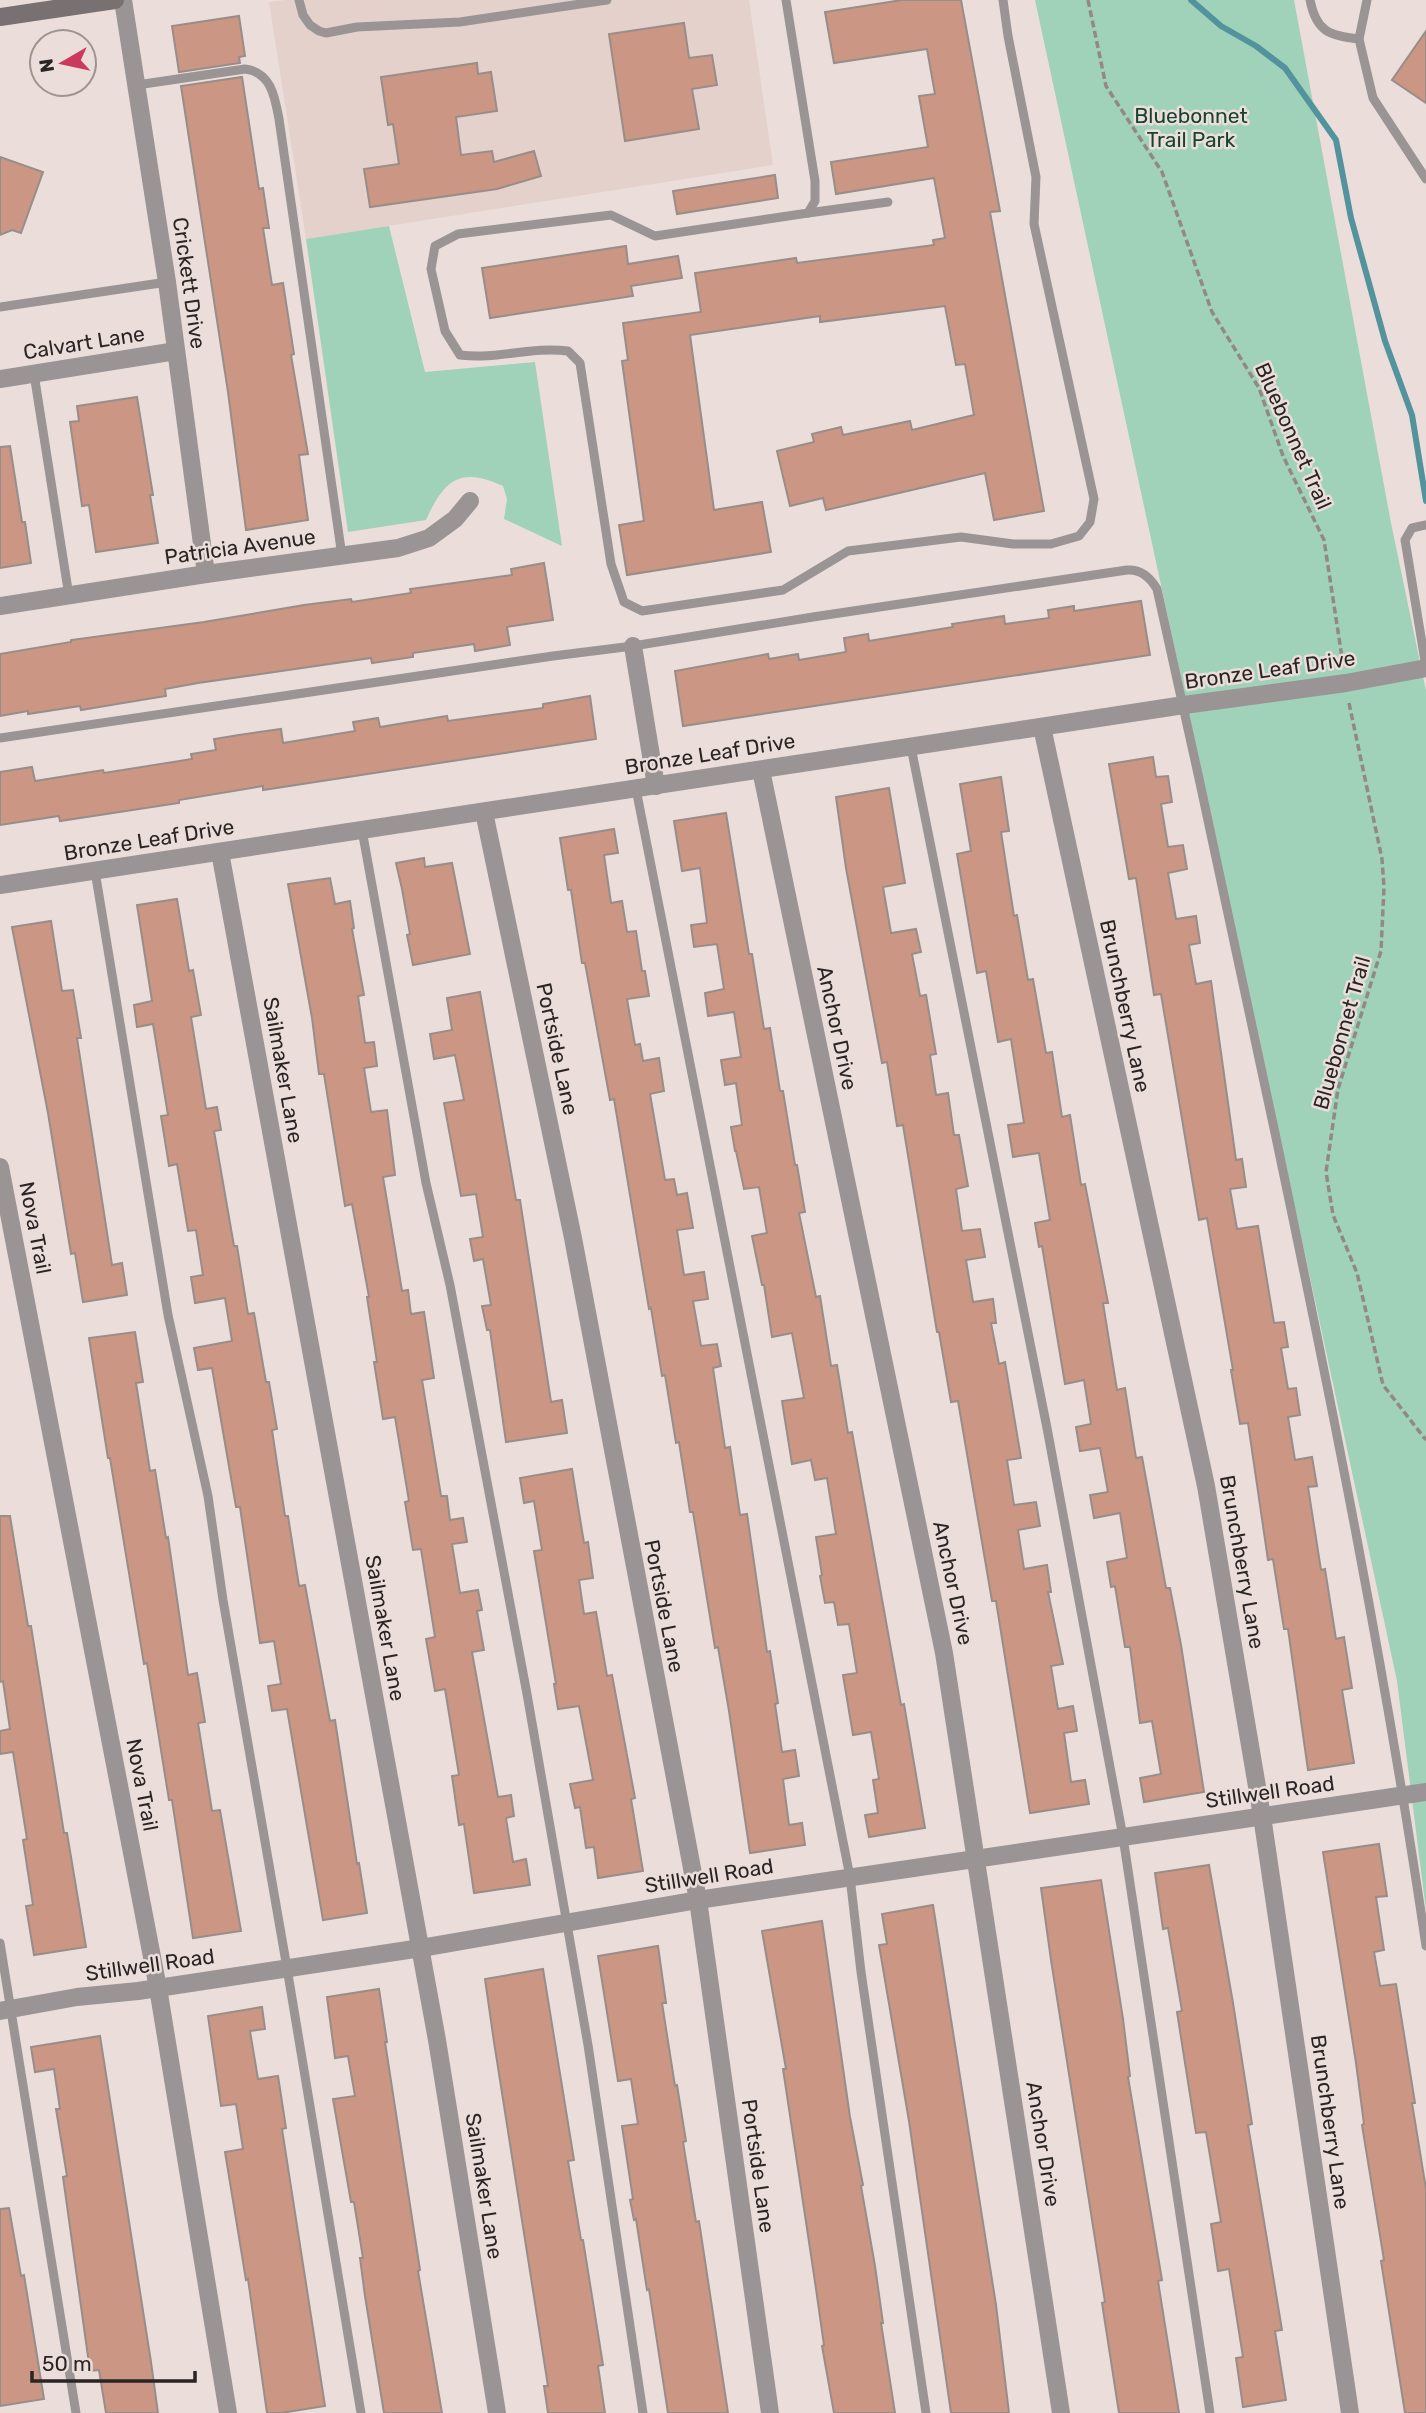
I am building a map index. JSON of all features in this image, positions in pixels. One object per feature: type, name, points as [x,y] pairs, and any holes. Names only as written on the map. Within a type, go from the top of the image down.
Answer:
[{"type":"main road","points":[[0,17],[115,0]]},
{"type":"street","name":"Crickett Drive","points":[[124,0],[167,282],[206,574]]},
{"type":"street","name":"Calvart Lane","points":[[0,379],[176,351]]},
{"type":"street","name":"Patricia Avenue","points":[[0,606],[398,548],[429,538],[455,519],[470,501]]},
{"type":"street","points":[[633,646],[656,786]]},
{"type":"street","name":"Bronze Leaf Drive","points":[[0,886],[1184,705],[1346,683],[1426,668]]},
{"type":"street","name":"Brunchberry Lane","points":[[1042,727],[1206,1486],[1262,1816],[1350,2413]]},
{"type":"street","name":"Anchor Drive","points":[[761,770],[944,1653],[1061,2413]]},
{"type":"street","name":"Portside Lane","points":[[484,812],[573,1238],[698,1900],[770,2413]]},
{"type":"street","name":"Sailmaker Lane","points":[[220,852],[438,2040],[497,2413]]},
{"type":"street","name":"Nova Trail","points":[[0,1167],[158,1987],[228,2413]]},
{"type":"street","name":"Stillwell Road","points":[[5,2010],[77,1997],[421,1948],[698,1900],[1426,1792]]},
{"type":"lane","points":[[299,0],[303,15],[310,25],[326,33],[357,27],[460,22],[607,0]]},
{"type":"lane","points":[[786,0],[815,181],[815,201],[808,213]]},
{"type":"lane","points":[[888,202],[654,236],[611,215],[458,234],[435,246],[431,269],[442,318],[445,331],[460,355],[476,357],[547,348],[568,351],[580,363],[611,564],[624,602],[642,611],[783,590],[848,551],[961,537],[1013,544],[1051,544],[1079,536],[1090,522],[1094,499],[1034,224],[1036,177],[1007,36],[1003,0]]},
{"type":"lane","points":[[1310,0],[1313,16],[1320,26],[1336,37],[1359,39]]},
{"type":"lane","points":[[1367,0],[1359,39],[1373,98],[1426,178]]},
{"type":"lane","points":[[136,85],[245,69],[261,74],[270,85],[279,119],[342,556]]},
{"type":"lane","points":[[0,307],[167,282]]},
{"type":"lane","points":[[34,374],[69,596]]},
{"type":"lane","points":[[1426,525],[1412,528],[1405,540],[1426,668]]},
{"type":"lane","points":[[0,738],[1134,570],[1147,575],[1157,589],[1184,705],[1331,1395],[1404,1796],[1426,1946]]},
{"type":"lane","points":[[911,747],[1047,1428],[1123,1837],[1210,2413]]},
{"type":"lane","points":[[636,789],[850,1877],[861,1972],[926,2413]]},
{"type":"lane","points":[[362,830],[426,1183],[450,1284],[527,1694],[588,2045],[643,2413]]},
{"type":"lane","points":[[95,871],[168,1315],[208,1496],[223,1600],[360,2413]]},
{"type":"lane","points":[[0,1943],[5,2010],[76,2413]]},
{"type":"path","name":"Bluebonnet Trail","points":[[1088,0],[1106,86],[1162,172],[1212,312],[1259,388],[1283,456],[1324,540],[1344,666]]},
{"type":"path","name":"Bluebonnet Trail","points":[[1348,697],[1382,859],[1384,887],[1381,951],[1338,1090],[1326,1172],[1333,1214],[1357,1273],[1382,1385],[1426,1440]]},
{"type":"shaded area","points":[[749,0],[773,165],[306,239],[269,2]]},
{"type":"green space","name":"Bluebonnet Trail Park","points":[[1035,0],[1294,0],[1391,523],[1426,691],[1426,1910],[1397,1681]]},
{"type":"green space","points":[[389,226],[425,372],[535,362],[562,546],[504,519],[507,499],[503,486],[475,477],[464,477],[447,486],[426,520],[348,532],[306,239]]},
{"type":"building","points":[[902,0],[961,0],[1000,211],[990,212],[1044,511],[994,520],[985,473],[826,510],[823,498],[790,506],[777,451],[814,442],[812,434],[841,427],[843,435],[910,421],[912,430],[974,415],[965,364],[956,365],[945,306],[820,322],[820,316],[690,335],[714,510],[762,502],[771,552],[627,575],[619,525],[644,521],[622,361],[628,360],[623,323],[701,312],[695,273],[796,258],[797,263],[934,245],[933,240],[945,238],[934,178],[836,194],[831,162],[928,147],[919,96],[935,94],[927,49],[834,63],[825,12]]},
{"type":"building","points":[[239,16],[245,56],[239,57],[240,63],[179,72],[172,26]]},
{"type":"building","points":[[684,23],[689,58],[712,55],[717,85],[692,89],[699,129],[625,141],[609,34]]},
{"type":"building","points":[[1426,31],[1426,103],[1392,80]]},
{"type":"building","points":[[477,63],[478,74],[491,72],[497,111],[456,117],[461,155],[492,151],[494,162],[534,151],[541,176],[497,189],[370,207],[364,169],[399,164],[393,124],[388,125],[381,77]]},
{"type":"building","points":[[242,77],[259,189],[263,188],[269,228],[263,228],[272,285],[283,283],[294,354],[291,355],[308,454],[299,455],[308,520],[246,530],[228,392],[181,86]]},
{"type":"building","points":[[0,157],[43,172],[21,233],[12,230],[0,235]]},
{"type":"building","points":[[775,175],[778,198],[677,214],[673,191]]},
{"type":"building","points":[[626,246],[628,264],[678,256],[682,278],[631,286],[633,296],[490,318],[482,268]]},
{"type":"building","points":[[137,397],[158,543],[96,552],[89,505],[82,506],[70,422],[79,421],[77,406]]},
{"type":"building","points":[[10,446],[31,563],[0,568],[0,447]]},
{"type":"building","points":[[544,563],[553,620],[507,627],[510,645],[475,651],[474,644],[413,653],[413,657],[372,663],[371,658],[198,683],[165,689],[166,696],[81,710],[80,706],[0,716],[0,654],[71,640],[304,605],[351,599],[352,602],[411,593],[410,589],[512,575],[511,569]]},
{"type":"building","points":[[1141,601],[1150,655],[683,726],[675,671],[768,654],[769,659],[798,654],[799,660],[846,652],[844,638],[868,634],[869,641],[1004,616],[1005,624],[1049,618],[1048,610],[1074,606],[1074,611]]},
{"type":"building","points":[[590,696],[596,739],[263,790],[263,786],[179,800],[179,803],[60,821],[59,816],[0,825],[0,772],[32,767],[35,781],[103,770],[104,773],[192,759],[191,754],[216,750],[214,739],[239,735],[281,729],[283,743],[355,731],[353,722],[378,718],[380,727],[447,716],[448,721],[543,708],[543,704]]},
{"type":"building","points":[[1153,757],[1156,777],[1168,776],[1172,802],[1161,804],[1168,847],[1183,845],[1187,869],[1168,873],[1176,919],[1196,916],[1200,943],[1189,945],[1196,984],[1211,981],[1236,1160],[1242,1159],[1246,1187],[1230,1189],[1237,1229],[1258,1226],[1274,1323],[1284,1322],[1288,1347],[1281,1348],[1288,1389],[1296,1388],[1300,1415],[1288,1417],[1295,1460],[1312,1457],[1317,1486],[1308,1487],[1321,1570],[1325,1569],[1336,1639],[1344,1637],[1352,1688],[1342,1690],[1354,1763],[1308,1770],[1288,1629],[1284,1629],[1273,1559],[1268,1560],[1248,1423],[1240,1424],[1207,1218],[1199,1220],[1161,994],[1154,995],[1136,878],[1129,879],[1109,764]]},
{"type":"building","points":[[1001,777],[1009,831],[1001,832],[1014,916],[1017,915],[1028,980],[1033,979],[1046,1053],[1052,1052],[1062,1117],[1070,1115],[1081,1185],[1085,1184],[1108,1303],[1103,1303],[1117,1390],[1125,1388],[1136,1458],[1142,1457],[1166,1588],[1170,1588],[1181,1645],[1204,1792],[1144,1802],[1140,1778],[1161,1774],[1152,1721],[1140,1723],[1130,1647],[1125,1647],[1115,1586],[1111,1587],[1107,1562],[1127,1558],[1120,1513],[1094,1518],[1090,1495],[1108,1492],[1100,1448],[1080,1451],[1076,1427],[1091,1424],[1084,1380],[1065,1384],[1042,1246],[1039,1247],[1035,1223],[1050,1220],[1039,1153],[1013,1157],[1008,1125],[1024,1123],[1011,1039],[998,1042],[986,971],[977,973],[957,854],[971,851],[960,784]]},
{"type":"building","points":[[889,788],[905,883],[883,887],[891,933],[916,929],[921,952],[912,954],[920,996],[926,995],[936,1054],[930,1055],[936,1095],[948,1093],[954,1135],[959,1135],[968,1186],[956,1189],[962,1231],[980,1229],[985,1257],[966,1260],[973,1302],[993,1299],[996,1323],[991,1323],[999,1364],[1005,1362],[1021,1458],[1007,1460],[1014,1505],[1036,1502],[1040,1526],[1018,1530],[1024,1569],[1047,1565],[1051,1592],[1048,1592],[1063,1664],[1051,1666],[1058,1709],[1073,1706],[1077,1731],[1064,1733],[1071,1782],[1085,1780],[1089,1804],[1030,1813],[996,1601],[992,1601],[958,1401],[951,1402],[903,1125],[897,1126],[887,1062],[882,1063],[846,868],[836,797]]},
{"type":"building","points":[[726,813],[764,1029],[770,1028],[780,1091],[783,1091],[797,1165],[805,1212],[799,1213],[816,1297],[820,1296],[831,1366],[837,1365],[848,1433],[852,1432],[925,1828],[869,1837],[865,1815],[878,1813],[873,1780],[879,1779],[871,1732],[853,1735],[843,1675],[857,1673],[849,1624],[838,1625],[834,1602],[825,1603],[820,1576],[816,1537],[836,1534],[827,1478],[815,1480],[811,1460],[792,1464],[782,1401],[804,1398],[792,1333],[772,1337],[764,1285],[752,1236],[767,1233],[759,1187],[744,1189],[735,1151],[731,1127],[742,1125],[736,1083],[725,1085],[721,1060],[741,1057],[734,1012],[708,1016],[705,993],[724,989],[717,944],[694,947],[691,925],[707,923],[700,868],[682,871],[674,821]]},
{"type":"building","points":[[614,829],[618,853],[604,855],[611,903],[622,901],[627,932],[636,931],[649,996],[627,999],[635,1045],[640,1044],[643,1061],[659,1058],[664,1091],[650,1094],[665,1180],[674,1179],[677,1195],[687,1193],[693,1228],[677,1230],[684,1275],[704,1272],[708,1299],[693,1301],[701,1346],[717,1344],[721,1366],[713,1368],[725,1448],[730,1447],[740,1515],[747,1514],[767,1652],[770,1651],[778,1703],[775,1704],[782,1752],[795,1750],[799,1776],[783,1779],[789,1825],[802,1823],[805,1845],[750,1853],[729,1711],[718,1647],[715,1648],[693,1512],[690,1512],[679,1442],[676,1443],[665,1375],[662,1376],[651,1308],[649,1309],[614,1099],[610,1100],[585,963],[582,963],[571,890],[568,890],[560,838]]},
{"type":"building","points":[[424,858],[425,867],[452,863],[470,954],[413,965],[407,935],[410,934],[396,863]]},
{"type":"building","points":[[330,878],[335,904],[350,901],[352,929],[364,995],[358,996],[365,1043],[374,1042],[377,1066],[364,1068],[371,1112],[387,1110],[395,1175],[383,1177],[402,1291],[408,1290],[411,1314],[424,1312],[434,1378],[422,1380],[441,1496],[447,1496],[450,1520],[463,1518],[467,1542],[452,1544],[460,1593],[478,1590],[482,1610],[477,1611],[484,1650],[472,1652],[498,1797],[511,1795],[514,1816],[506,1818],[513,1862],[526,1859],[530,1885],[474,1893],[464,1824],[459,1825],[452,1776],[459,1775],[445,1689],[435,1691],[426,1639],[435,1637],[421,1549],[413,1550],[405,1502],[409,1501],[395,1417],[383,1419],[374,1362],[377,1362],[369,1297],[352,1204],[345,1206],[324,1074],[319,1074],[312,1018],[288,884]]},
{"type":"building","points":[[177,899],[189,971],[193,970],[201,1015],[191,1017],[206,1109],[217,1107],[221,1130],[214,1131],[234,1246],[237,1246],[248,1314],[254,1313],[266,1382],[269,1382],[277,1429],[272,1430],[285,1516],[288,1516],[299,1586],[305,1585],[330,1721],[335,1720],[367,1913],[323,1920],[287,1709],[272,1711],[268,1686],[281,1684],[274,1641],[260,1643],[240,1507],[236,1507],[212,1368],[198,1370],[194,1348],[232,1341],[225,1298],[195,1303],[191,1277],[203,1275],[196,1230],[188,1231],[177,1164],[169,1166],[161,1116],[168,1115],[153,1024],[137,1027],[134,1005],[152,1001],[137,905]]},
{"type":"building","points":[[51,921],[62,991],[73,990],[81,1038],[77,1038],[112,1265],[122,1263],[127,1295],[83,1302],[75,1253],[71,1254],[48,1113],[12,927]]},
{"type":"building","points":[[480,992],[516,1200],[520,1200],[551,1402],[562,1400],[567,1433],[506,1442],[490,1330],[487,1330],[482,1306],[491,1305],[483,1259],[474,1261],[470,1239],[483,1237],[476,1194],[461,1196],[444,1103],[464,1100],[455,1055],[434,1059],[430,1034],[452,1030],[447,998]]},
{"type":"building","points":[[135,1332],[143,1382],[136,1383],[150,1471],[155,1470],[166,1538],[168,1537],[188,1675],[197,1673],[205,1722],[198,1723],[212,1811],[220,1810],[241,1931],[193,1938],[172,1800],[169,1800],[147,1663],[144,1664],[89,1338]]},
{"type":"building","points":[[572,1469],[584,1543],[588,1542],[593,1578],[579,1580],[584,1614],[596,1612],[607,1676],[612,1675],[635,1798],[631,1799],[643,1871],[598,1878],[594,1847],[586,1848],[580,1807],[575,1808],[570,1784],[593,1780],[579,1706],[558,1709],[534,1551],[542,1550],[534,1501],[524,1503],[520,1478]]},
{"type":"building","points":[[0,1516],[10,1516],[86,1947],[34,1955],[26,1906],[33,1905],[23,1840],[27,1839],[13,1752],[0,1754],[0,1731],[10,1729],[3,1681],[0,1682]]},
{"type":"building","points":[[1379,1844],[1387,1896],[1376,1897],[1384,1950],[1374,1952],[1380,1986],[1396,1984],[1426,2189],[1426,2413],[1405,2413],[1381,2261],[1384,2260],[1362,2125],[1356,2063],[1323,1852]]},
{"type":"building","points":[[1209,1865],[1252,2124],[1248,2125],[1282,2330],[1275,2331],[1286,2400],[1243,2407],[1236,2358],[1243,2357],[1229,2269],[1218,2271],[1211,2224],[1221,2222],[1206,2132],[1196,2133],[1177,2012],[1182,2011],[1168,1928],[1163,1929],[1155,1873]]},
{"type":"building","points":[[1101,1880],[1123,2019],[1128,2077],[1162,2280],[1158,2281],[1179,2413],[1119,2413],[1102,2303],[1105,2302],[1051,1960],[1041,1888]]},
{"type":"building","points":[[933,1905],[996,2305],[1009,2413],[951,2413],[909,2121],[879,1945],[887,1944],[882,1914]]},
{"type":"building","points":[[822,1921],[895,2413],[834,2413],[822,2346],[824,2345],[783,2069],[786,2069],[762,1931]]},
{"type":"building","points":[[658,1946],[666,2003],[662,2003],[728,2413],[668,2413],[649,2289],[647,2290],[636,2219],[634,2220],[630,2200],[633,2199],[622,2126],[638,2124],[631,2079],[618,2081],[598,1956]]},
{"type":"building","points":[[543,1969],[574,2160],[568,2161],[603,2365],[598,2366],[605,2413],[548,2413],[544,2386],[548,2386],[485,1979]]},
{"type":"building","points":[[379,1989],[420,2270],[418,2271],[442,2413],[384,2413],[365,2296],[360,2258],[363,2258],[354,2202],[351,2202],[333,2099],[355,2096],[348,2056],[335,2058],[327,1997]]},
{"type":"building","points":[[262,2007],[265,2029],[250,2031],[258,2079],[278,2076],[286,2128],[282,2129],[325,2406],[281,2413],[267,2413],[248,2279],[246,2280],[225,2152],[243,2149],[236,2104],[221,2106],[208,2016]]},
{"type":"building","points":[[100,2036],[158,2413],[106,2413],[99,2370],[90,2371],[63,2177],[67,2176],[56,2109],[60,2109],[54,2069],[35,2072],[31,2047]]},
{"type":"building","points":[[9,2208],[21,2276],[24,2275],[44,2399],[0,2406],[0,2209]]},
{"type":"waterway","points":[[1191,0],[1221,26],[1256,46],[1285,68],[1336,140],[1351,218],[1385,341],[1412,415],[1426,501]]}]
